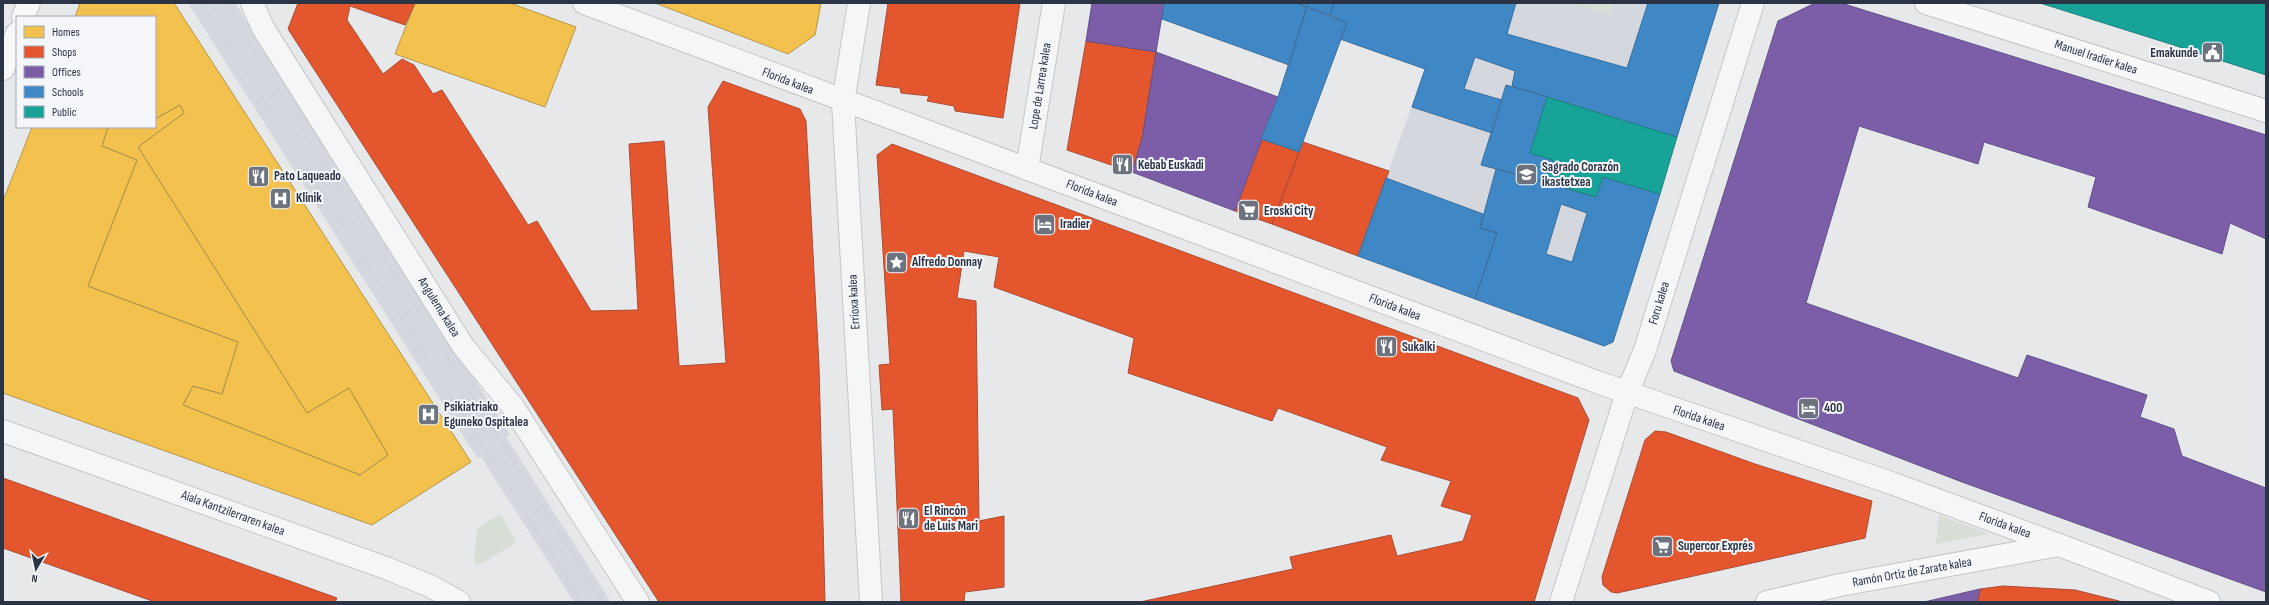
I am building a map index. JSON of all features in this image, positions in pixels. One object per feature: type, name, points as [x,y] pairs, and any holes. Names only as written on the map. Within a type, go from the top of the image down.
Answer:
[{"type":"main road","points":[[23,16],[29,3]]},
{"type":"main road","name":"Manuel Iradier kalea","points":[[1926,3],[2266,111]]},
{"type":"main road","points":[[3,69],[16,36]]},
{"type":"main road","name":"Ramón Ortiz de Zarate kalea","points":[[1767,602],[1840,585],[2059,545]]},
{"type":"main road","name":"Florida kalea","points":[[2059,545],[2209,602]]},
{"type":"street","name":"Angulema kalea","points":[[252,3],[263,28],[463,346],[513,407],[638,602]]},
{"type":"street","name":"Florida kalea","points":[[584,3],[843,102],[1027,169],[1627,393],[1894,484],[2059,545]]},
{"type":"street","name":"Errioxa kalea","points":[[859,3],[843,102],[872,602]]},
{"type":"street","name":"Lope de Larrea kalea","points":[[1027,169],[1054,3]]},
{"type":"street","name":"Foru kalea","points":[[1562,602],[1627,393],[1645,350],[1753,3]]},
{"type":"street","name":"Aiala Kantzilerraren kalea","points":[[3,431],[386,568],[430,586],[459,602]]},
{"type":"shaded area","points":[[188,3],[235,3],[510,435],[506,437],[611,602],[574,602],[481,457],[478,459]]},
{"type":"shaded area","name":"Sagrado Corazón ikastetxea","points":[[1296,3],[1719,3],[1613,342],[1604,346],[1358,256],[1425,69],[1340,39],[1347,23]]},
{"type":"shaded area","points":[[1571,3],[1614,3],[1610,15]]},
{"type":"shaded area","points":[[500,514],[517,542],[481,564],[476,565],[474,560],[477,529]]},
{"type":"shaded area","points":[[1939,515],[1989,534],[1936,544]]},
{"type":"building: Homes","points":[[80,3],[174,3],[471,462],[372,525],[3,393],[3,201],[32,128],[108,128],[102,146],[137,160],[88,286],[238,342],[222,394],[193,386],[183,405],[360,475],[388,455],[349,388],[307,413],[138,147],[184,113],[180,105],[156,118],[156,16],[75,16]]},
{"type":"building: Homes","points":[[415,3],[510,3],[576,27],[545,107],[395,54]]},
{"type":"building: Homes","points":[[655,3],[821,3],[815,35],[788,54]]},
{"type":"building: Homes","points":[[180,105],[184,113],[138,147],[307,413],[349,388],[388,455],[360,475],[183,405],[193,386],[222,394],[238,342],[88,286],[137,160],[102,146],[108,128],[156,128],[156,118]]},
{"type":"building: Shops","points":[[298,3],[415,3],[405,25],[350,6],[347,20],[383,74],[402,59],[414,65],[433,94],[442,90],[528,225],[537,221],[591,311],[638,310],[629,144],[664,141],[679,366],[726,363],[708,107],[723,81],[800,109],[806,121],[819,366],[825,602],[659,602],[288,29]]},
{"type":"building: Shops","points":[[888,3],[1020,3],[1003,118],[955,111],[954,106],[927,101],[929,96],[901,93],[900,88],[876,85]]},
{"type":"building: Shops","points":[[1086,41],[1156,52],[1142,139],[1132,172],[1067,150]]},
{"type":"building: Shops","points":[[1261,139],[1299,152],[1272,224],[1235,211]]},
{"type":"building: Shops","points":[[1303,142],[1389,171],[1358,256],[1272,224]]},
{"type":"building: Shops","points":[[892,144],[1578,398],[1589,420],[1534,602],[1140,602],[1293,569],[1290,557],[1391,535],[1397,556],[1463,541],[1472,515],[1441,506],[1451,481],[1381,460],[1387,447],[1278,408],[1272,421],[1128,373],[1134,338],[994,287],[999,257],[964,251],[957,298],[976,301],[979,521],[1004,516],[1004,587],[965,592],[964,602],[901,602],[893,409],[882,410],[879,365],[890,364],[877,155]]},
{"type":"building: Shops","points":[[1655,431],[1666,432],[1755,464],[1872,501],[1865,538],[1617,593],[1611,592],[1603,585],[1602,577],[1645,440]]},
{"type":"building: Shops","points":[[3,478],[337,598],[335,602],[155,602],[3,548]]},
{"type":"building: Shops","points":[[2003,586],[2075,590],[2123,602],[1977,602],[1980,589]]},
{"type":"building: Offices","points":[[1092,3],[1164,3],[1156,52],[1086,41]]},
{"type":"building: Offices","points":[[1815,3],[1841,3],[2266,135],[2266,239],[2230,223],[2222,254],[2088,207],[2096,177],[1984,142],[1978,164],[1859,126],[1806,303],[2018,378],[2027,355],[2147,395],[2140,417],[2174,429],[2182,456],[2266,488],[2266,592],[1962,482],[1674,371],[1671,361],[1778,21]]},
{"type":"building: Offices","points":[[1156,52],[1278,97],[1235,211],[1132,172],[1142,139]]},
{"type":"building: Offices","points":[[1980,589],[1977,602],[1924,602]]},
{"type":"building: Schools","points":[[1164,3],[1296,3],[1307,7],[1289,65],[1162,19]]},
{"type":"building: Schools","points":[[1296,3],[1334,3],[1330,15]]},
{"type":"building: Schools","points":[[1334,3],[1516,3],[1507,34],[1627,68],[1648,3],[1719,3],[1677,137],[1512,86],[1515,71],[1475,57],[1464,89],[1502,100],[1492,133],[1412,107],[1425,69],[1340,39],[1347,23],[1330,15]]},
{"type":"building: Schools","points":[[1307,7],[1347,23],[1299,152],[1261,139],[1278,97]]},
{"type":"building: Schools","points":[[1506,85],[1547,97],[1530,153],[1553,160],[1546,182],[1481,165]]},
{"type":"building: Schools","points":[[1496,169],[1596,197],[1603,177],[1660,194],[1613,342],[1604,346],[1475,299],[1497,233],[1480,228]],"holes":[[[1561,204],[1587,213],[1572,262],[1546,254]]]},
{"type":"building: Schools","points":[[1386,178],[1483,214],[1480,228],[1497,233],[1475,299],[1358,256]]},
{"type":"building: Public","points":[[2040,3],[2266,3],[2266,75],[2164,42]]},
{"type":"building: Public","points":[[1547,97],[1677,137],[1660,194],[1603,177],[1596,197],[1546,182],[1553,160],[1530,153]]},
{"type":"tram line","points":[[202,3],[582,602]]},
{"type":"tram line","points":[[223,3],[603,602]]},
{"type":"place","name":"Emakunde","points":[[2213,53]]},
{"type":"place","name":"Kebab Euskadi","points":[[1122,165]]},
{"type":"place","name":"Sagrado Corazón ikastetxea","points":[[1527,174]]},
{"type":"place","name":"Pato Laqueado","points":[[259,176]]},
{"type":"place","name":"Klinik","points":[[280,198]]},
{"type":"place","name":"Eroski City","points":[[1249,211]]},
{"type":"place","name":"Iradier","points":[[1044,224]]},
{"type":"place","name":"Alfredo Donnay","points":[[897,262]]},
{"type":"place","name":"Sukalki","points":[[1386,347]]},
{"type":"place","name":"400","points":[[1808,408]]},
{"type":"place","name":"Psikiatriako Eguneko Ospitalea","points":[[429,414]]},
{"type":"place","name":"El Rincón de Luis Mari","points":[[909,518]]},
{"type":"place","name":"Supercor Exprés","points":[[1663,546]]}]
